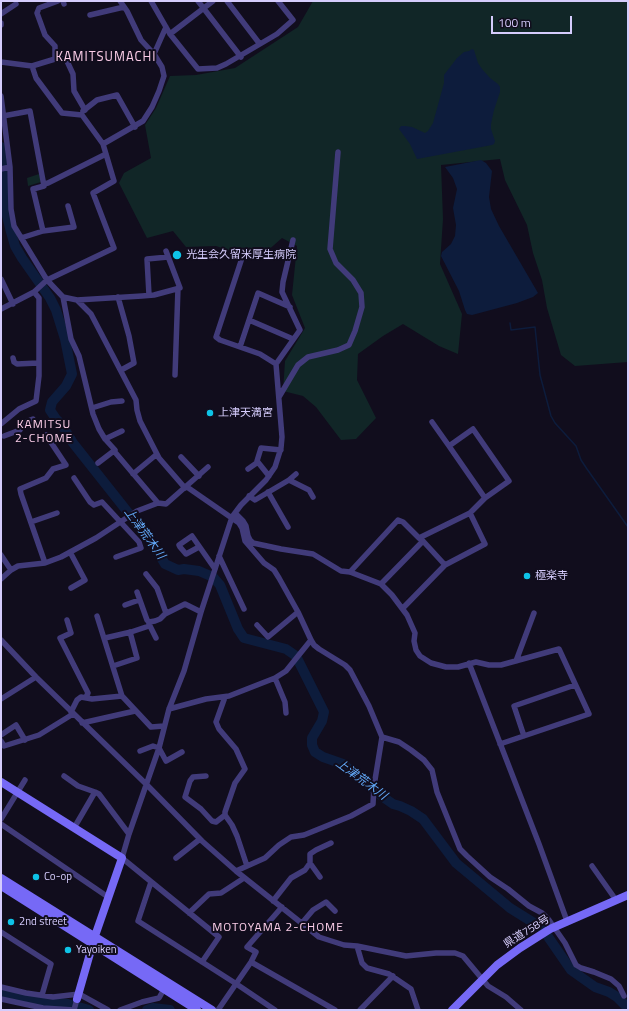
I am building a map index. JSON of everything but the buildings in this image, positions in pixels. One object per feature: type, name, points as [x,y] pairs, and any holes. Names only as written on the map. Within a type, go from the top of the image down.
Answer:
[{"type":"street","points":[[55,59],[55,46],[46,35],[36,13],[39,8],[58,1]]},
{"type":"street","points":[[103,144],[135,127],[143,121],[152,107],[164,76],[162,67],[154,54],[141,40],[120,1]]},
{"type":"street","points":[[151,1],[170,34],[198,69],[217,68],[241,56],[277,34],[293,20],[278,1]]},
{"type":"street","points":[[198,1],[241,56]]},
{"type":"street","points":[[170,34],[213,1]]},
{"type":"street","points":[[227,1],[259,43]]},
{"type":"street","points":[[1,14],[16,4]]},
{"type":"street","points":[[90,15],[124,7]]},
{"type":"street","points":[[154,54],[166,27]]},
{"type":"street","points":[[1,62],[32,66],[55,59],[66,59],[73,74],[74,91],[84,110]]},
{"type":"street","points":[[1,309],[34,292],[47,280],[114,248],[93,193],[114,182],[103,144],[82,115],[62,113],[36,78],[32,66]]},
{"type":"street","points":[[78,115],[97,100],[117,95],[135,127]]},
{"type":"street","points":[[1,96],[10,167],[11,209],[14,226],[47,280],[63,296],[77,300],[149,295],[178,288]]},
{"type":"street","points":[[3,116],[30,112],[44,184]]},
{"type":"street","points":[[279,397],[298,365],[308,357],[338,350],[349,345],[362,307],[361,293],[353,280],[336,263],[330,249],[338,152]]},
{"type":"street","points":[[43,231],[33,189],[44,186],[44,184],[106,154]]},
{"type":"street","points":[[1,169],[10,167]]},
{"type":"street","points":[[21,238],[43,231],[74,227],[68,206]]},
{"type":"street","points":[[1,999],[42,1009],[74,1010],[94,940],[159,748],[169,709],[184,671],[201,612],[234,515],[269,476],[275,467],[281,450],[282,437],[276,364],[300,330],[282,292],[293,240]]},
{"type":"street","points":[[166,251],[180,288],[178,288],[175,375]]},
{"type":"street","points":[[149,295],[147,259],[168,257]]},
{"type":"street","points":[[241,261],[216,337],[220,340],[260,354],[276,364]]},
{"type":"street","points":[[1,279],[13,304]]},
{"type":"street","points":[[1,424],[19,409],[36,403],[39,376],[40,305],[39,298],[34,292]]},
{"type":"street","points":[[240,347],[258,294],[290,307]]},
{"type":"street","points":[[63,296],[71,339],[79,356],[92,408],[99,429],[105,439],[115,450],[114,451],[158,503]]},
{"type":"street","points":[[118,297],[129,336],[134,363],[123,369]]},
{"type":"street","points":[[77,300],[90,314],[118,364],[136,400],[140,422],[159,458],[186,488],[244,521],[248,536],[253,543],[312,554],[341,571],[350,572],[381,584],[403,608],[415,634],[414,641],[416,650],[420,656],[431,663],[446,667],[458,667],[476,662],[489,665],[501,665],[559,649],[589,714],[500,744]]},
{"type":"street","points":[[249,320],[293,339]]},
{"type":"street","points":[[13,358],[14,362],[17,364],[38,362]]},
{"type":"street","points":[[92,408],[112,402],[122,401]]},
{"type":"street","points":[[4,436],[20,430],[23,423],[33,419]]},
{"type":"street","points":[[432,422],[485,498]]},
{"type":"street","points":[[381,584],[421,539],[470,514],[485,498],[509,481],[473,429],[449,446]]},
{"type":"street","points":[[105,439],[122,430]]},
{"type":"street","points":[[45,563],[20,489],[46,478],[53,469],[66,465],[46,435]]},
{"type":"street","points":[[269,476],[257,461],[261,448],[281,450]]},
{"type":"street","points":[[98,463],[114,451]]},
{"type":"street","points":[[133,474],[157,454]]},
{"type":"street","points":[[181,457],[199,476]]},
{"type":"street","points":[[248,469],[258,462]]},
{"type":"street","points":[[1,579],[18,566],[52,561],[70,552],[138,511],[158,503],[166,504],[186,488],[208,467]]},
{"type":"street","points":[[250,496],[255,500],[289,480],[296,474]]},
{"type":"street","points":[[74,478],[90,502],[94,505],[102,502],[139,542],[141,548],[116,557]]},
{"type":"street","points":[[289,480],[309,490],[313,497]]},
{"type":"street","points":[[268,492],[288,527]]},
{"type":"street","points":[[31,522],[57,513]]},
{"type":"street","points":[[403,608],[444,565],[485,544],[470,514]]},
{"type":"street","points":[[234,515],[239,522],[245,540],[250,547],[264,563],[274,570],[298,612],[311,640],[319,649],[345,665],[350,670],[369,706],[382,737],[374,786],[373,804],[351,816],[304,835],[291,837],[279,845],[265,858],[236,871]]},
{"type":"street","points":[[350,572],[398,520],[404,522],[444,565]]},
{"type":"street","points":[[199,547],[215,569]]},
{"type":"street","points":[[70,552],[85,580],[71,588]]},
{"type":"street","points":[[1,555],[11,570]]},
{"type":"street","points":[[219,556],[244,609]]},
{"type":"street","points":[[146,574],[157,588],[166,613]]},
{"type":"street","points":[[136,592],[156,638]]},
{"type":"street","points":[[126,605],[139,600]]},
{"type":"street","points":[[105,638],[130,632],[149,624],[160,619],[166,613],[185,604],[201,612]]},
{"type":"street","points":[[257,625],[268,637],[298,612]]},
{"type":"street","points":[[516,661],[534,613]]},
{"type":"street","points":[[97,616],[122,696],[152,727],[164,726]]},
{"type":"street","points":[[67,620],[71,632],[60,638],[88,693],[86,697]]},
{"type":"street","points":[[113,666],[137,658],[130,632]]},
{"type":"street","points":[[1,640],[36,677],[200,839],[244,878],[319,937],[344,945],[357,946],[406,956],[455,953],[463,956],[488,986],[506,997],[522,1010]]},
{"type":"street","points":[[169,709],[206,699],[229,696],[275,678],[286,671],[311,640]]},
{"type":"street","points":[[470,663],[567,921]]},
{"type":"street","points":[[1,699],[36,677]]},
{"type":"street","points":[[275,678],[285,702],[286,713]]},
{"type":"street","points":[[524,736],[514,706],[576,685]]},
{"type":"street","points":[[1,741],[4,746],[39,735],[72,713],[77,700],[81,697],[92,699],[122,696]]},
{"type":"street","points":[[225,697],[216,722],[219,729],[236,749],[245,770],[236,783],[225,812],[225,816],[232,824],[247,866]]},
{"type":"street","points":[[82,723],[135,711]]},
{"type":"street","points":[[1,735],[16,725],[25,740]]},
{"type":"street","points":[[382,737],[399,742],[424,760],[432,770],[437,792],[460,849],[490,877],[529,906],[542,913],[552,928],[566,943],[576,965],[610,979],[619,986],[624,996]]},
{"type":"street","points":[[140,750],[153,746],[159,748],[166,761],[182,752]]},
{"type":"street","points":[[64,776],[78,786],[99,794],[129,834]]},
{"type":"street","points":[[206,776],[193,777],[190,780],[185,797],[201,809],[212,821],[216,822],[225,816]]},
{"type":"street","points":[[1,818],[25,780]]},
{"type":"street","points":[[1,782],[122,858],[219,937],[202,962]]},
{"type":"street","points":[[74,828],[95,792]]},
{"type":"street","points":[[1,824],[108,897]]},
{"type":"street","points":[[176,858],[200,839]]},
{"type":"street","points":[[320,877],[310,863],[310,854],[332,843]]},
{"type":"street","points":[[273,901],[291,878],[305,870],[310,863]]},
{"type":"street","points":[[592,866],[616,900]]},
{"type":"street","points":[[1,878],[197,1010]]},
{"type":"street","points":[[189,913],[209,894],[221,893],[244,878]]},
{"type":"street","points":[[151,882],[138,921],[275,1010]]},
{"type":"street","points":[[1,886],[212,1010]]},
{"type":"street","name":"県道758号","points":[[452,1010],[482,979],[505,959],[538,936],[567,921],[628,895]]},
{"type":"street","points":[[302,923],[313,910],[326,902],[335,912]]},
{"type":"street","points":[[218,1010],[235,983],[251,962],[256,952],[247,947],[282,907]]},
{"type":"street","points":[[1,932],[51,964],[42,995]]},
{"type":"street","points":[[357,946],[362,963],[367,968],[375,969],[393,976],[411,989],[418,1010]]},
{"type":"street","points":[[251,962],[335,1010]]},
{"type":"street","points":[[360,1010],[393,976]]},
{"type":"street","points":[[1,987],[53,997],[78,996],[108,1010]]},
{"type":"street","points":[[120,1010],[159,998],[164,989]]},
{"type":"green space","points":[[313,1],[628,1],[628,362],[575,366],[561,355],[547,308],[542,280],[533,253],[527,225],[505,180],[500,159],[441,165],[443,219],[440,264],[462,314],[458,354],[439,346],[403,324],[358,354],[357,380],[376,418],[356,439],[341,440],[316,407],[303,396],[283,391],[285,361],[305,328],[292,295],[297,246],[282,238],[257,260],[216,246],[186,247],[173,231],[147,238],[119,183],[124,173],[151,158],[145,125],[156,108],[170,76],[196,75],[235,68],[298,27]]},
{"type":"green space","points":[[39,174],[41,182],[28,186],[27,178]]},
{"type":"water","points":[[472,49],[474,50],[478,63],[482,69],[500,87],[491,124],[495,141],[494,144],[417,159],[410,144],[399,129],[401,126],[405,126],[412,127],[425,133],[428,131],[433,123],[444,83],[444,75],[457,58],[464,52]]},
{"type":"water","points":[[481,160],[486,163],[492,171],[489,197],[491,209],[499,226],[538,293],[533,297],[517,303],[472,315],[467,314],[459,291],[441,256],[442,252],[451,244],[455,236],[456,225],[453,208],[457,189],[453,178],[445,167]]},
{"type":"waterway","name":"上津荒木川","points":[[1,147],[5,208],[15,246],[50,298],[56,310],[65,339],[72,374],[66,386],[52,402],[50,410],[62,425],[73,443],[153,544],[165,564],[178,570],[184,569],[199,571],[213,577],[220,585],[238,629],[244,638],[286,649],[296,656],[324,712],[322,721],[312,738],[312,745],[315,752],[323,757],[343,764],[393,804],[411,811],[423,819],[456,863],[510,908],[542,928],[571,970],[595,987],[609,992],[617,997],[628,1008]]},
{"type":"waterway","points":[[510,323],[511,330],[535,327],[540,375],[551,416],[555,423],[576,446],[581,460],[628,527]]},
{"type":"waterway","points":[[1,993],[12,997],[68,1004],[89,1010]]},
{"type":"waterway","points":[[147,1010],[153,1008],[170,1010]]},
{"type":"place","name":"光生会久留米厚生病院","points":[[177,255]]},
{"type":"place","name":"上津天満宮","points":[[210,413]]},
{"type":"place","name":"極楽寺","points":[[527,576]]},
{"type":"place","name":"Co-op","points":[[36,877]]},
{"type":"place","name":"2nd street","points":[[11,922]]},
{"type":"place","name":"Yayoiken","points":[[68,950]]},
{"type":"district","name":"KAMITSUMACHI","points":[[106,58]]},
{"type":"district","name":"KAMITSU 2-CHOME","points":[[44,432]]},
{"type":"district","name":"MOTOYAMA 2-CHOME","points":[[278,928]]}]
